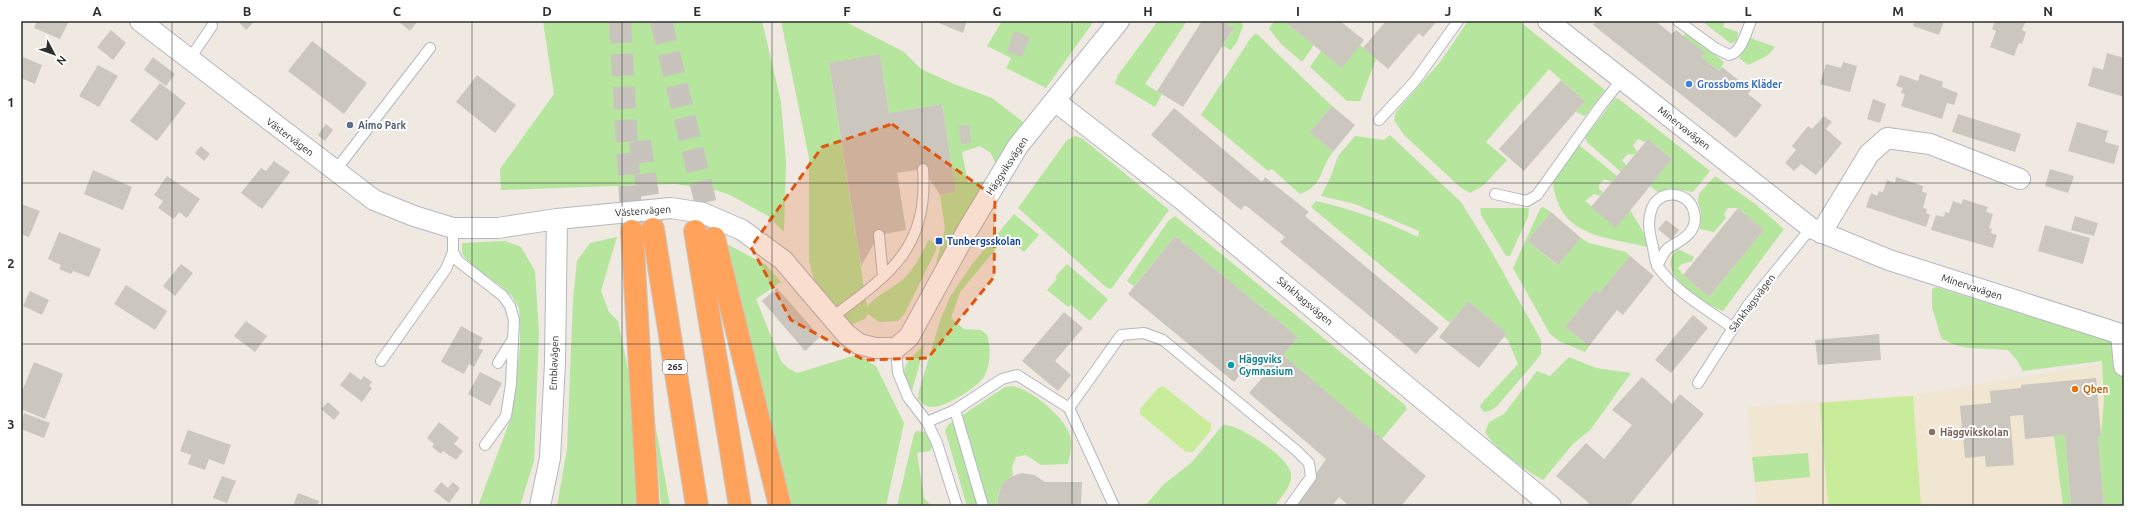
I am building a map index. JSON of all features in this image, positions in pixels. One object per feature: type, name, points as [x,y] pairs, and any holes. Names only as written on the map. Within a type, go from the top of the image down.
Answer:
[{"type":"highway","name":"265","points":[[648,506],[642,230],[697,506]]},
{"type":"highway","points":[[740,506],[705,234],[780,506]]},
{"type":"street","name":"Västervägen","points":[[140,21],[189,60],[374,200],[414,216],[453,228],[498,228],[557,219],[671,208],[703,213],[742,230],[783,260],[831,318],[846,334],[859,344],[874,348],[896,348]]},
{"type":"street","name":"Häggviksvägen","points":[[896,348],[909,337],[917,325],[967,230],[1018,146],[1119,21]]},
{"type":"street","name":"Minervavägen","points":[[1548,21],[1816,230],[1889,260],[2122,334]]},
{"type":"street","name":"Sänkhagsvägen","points":[[1055,101],[1187,203],[1551,506]]},
{"type":"street","points":[[1816,230],[1870,154],[1888,138],[1930,144],[2020,179]]},
{"type":"street","name":"Emblavägen","points":[[540,506],[550,458],[555,363],[557,219]]},
{"type":"street","points":[[2122,334],[2124,366]]},
{"type":"lane","points":[[1379,120],[1415,81],[1458,21]]},
{"type":"lane","points":[[1678,21],[1715,48],[1729,55],[1735,52],[1740,46],[1751,21]]},
{"type":"lane","points":[[189,60],[212,26]]},
{"type":"lane","points":[[335,171],[430,48]]},
{"type":"lane","points":[[1495,194],[1527,201],[1537,195],[1599,108],[1622,79]]},
{"type":"lane","points":[[831,318],[884,276],[896,264],[914,240],[922,212],[925,187],[923,169]]},
{"type":"lane","points":[[1657,266],[1667,248],[1682,241],[1692,229],[1695,220],[1694,211],[1690,202],[1683,196],[1665,195],[1657,200],[1651,210],[1649,225],[1657,266],[1678,289],[1700,307],[1733,328]]},
{"type":"lane","points":[[381,361],[446,269],[453,252],[453,228]]},
{"type":"lane","name":"Sänkhagsvägen","points":[[1698,382],[1748,305],[1816,230]]},
{"type":"lane","points":[[879,235],[884,276]]},
{"type":"lane","points":[[453,252],[458,261],[503,296],[510,306],[514,320],[511,384],[506,416],[485,445]]},
{"type":"lane","points":[[1069,408],[1121,335],[1144,333],[1163,340],[1309,463],[1311,477],[1290,506]]},
{"type":"lane","points":[[498,363],[514,338]]},
{"type":"lane","points":[[896,348],[898,373],[908,397],[927,422],[937,443],[957,506]]},
{"type":"lane","points":[[927,422],[955,410],[1002,379],[1017,375],[1069,408],[1114,506]]},
{"type":"lane","points":[[955,410],[983,506]]},
{"type":"highlighted area","points":[[892,124],[995,197],[994,277],[928,358],[864,360],[791,320],[751,247],[822,147]]},
{"type":"shaded area","name":"Häggvikskolan","points":[[2109,362],[2120,506],[1757,506],[1747,407],[1921,394]]},
{"type":"green space","points":[[543,21],[762,21],[781,102],[786,161],[784,232],[768,216],[730,195],[712,189],[674,184],[501,190],[500,169],[554,94]]},
{"type":"green space","points":[[781,21],[844,21],[904,52],[921,69],[954,84],[992,98],[1036,132],[996,165],[991,153],[980,146],[962,152],[968,183],[998,180],[957,247],[936,263],[945,229],[940,195],[956,192],[942,104],[889,113],[880,55],[829,63],[867,307],[883,293],[905,278],[917,262],[928,240],[936,243],[936,250],[905,313],[898,321],[879,322],[868,314],[865,319],[852,324],[842,317],[815,284],[809,261],[809,158]]},
{"type":"green space","points":[[1002,21],[1094,21],[1046,88],[1006,68],[1011,58],[987,46]]},
{"type":"green space","points":[[1158,21],[1187,21],[1145,84],[1162,94],[1155,107],[1115,83],[1118,75]]},
{"type":"green space","points":[[1222,21],[1241,21],[1243,26],[1237,42],[1231,50],[1223,46],[1234,28]]},
{"type":"green space","points":[[1274,21],[1284,21],[1314,45],[1302,62],[1281,44],[1269,29]]},
{"type":"green space","points":[[1468,21],[1519,21],[1605,90],[1585,116],[1576,112],[1585,101],[1549,69],[1486,142],[1507,160],[1483,186],[1470,193],[1460,187],[1404,135],[1394,120],[1396,112],[1440,62]]},
{"type":"green space","points":[[1702,21],[1725,21],[1723,27],[1738,32],[1737,40],[1730,43]]},
{"type":"green space","points":[[1687,32],[1724,62],[1719,71],[1701,57],[1704,53],[1683,36]]},
{"type":"green space","points":[[1256,33],[1332,106],[1310,132],[1333,152],[1318,181],[1308,191],[1300,194],[1272,169],[1268,171],[1201,115],[1250,39]]},
{"type":"green space","points":[[1748,37],[1775,47],[1767,56],[1748,65],[1739,58]]},
{"type":"green space","points":[[1360,45],[1376,59],[1360,101],[1347,101],[1310,67],[1321,51]]},
{"type":"green space","points":[[1615,98],[1619,99],[1710,171],[1693,192],[1669,188],[1658,192],[1650,186],[1672,159],[1648,139],[1645,142],[1638,139],[1633,145],[1637,152],[1634,155],[1628,154],[1622,160],[1626,165],[1621,172],[1587,142],[1585,138]]},
{"type":"green space","points":[[1390,135],[1461,202],[1490,249],[1541,340],[1541,353],[1539,357],[1497,406],[1490,411],[1484,412],[1480,407],[1481,404],[1518,364],[1508,340],[1504,337],[1507,333],[1468,301],[1450,323],[1311,207],[1316,201],[1342,208],[1381,221],[1418,237],[1419,231],[1355,204],[1321,196],[1331,176],[1338,156],[1355,136],[1384,140]]},
{"type":"green space","points":[[1075,136],[1083,139],[1169,210],[1111,289],[1107,288],[1018,208],[1067,140]]},
{"type":"green space","points":[[1578,144],[1617,176],[1612,182],[1604,179],[1599,185],[1599,189],[1603,192],[1600,196],[1594,194],[1585,201],[1616,227],[1630,210],[1648,240],[1647,247],[1593,234],[1570,221],[1562,211],[1555,193],[1553,181],[1558,171]]},
{"type":"green space","points":[[1715,176],[1754,203],[1784,229],[1723,311],[1705,302],[1684,286],[1676,277],[1671,267],[1671,258],[1678,249],[1694,257],[1692,261],[1682,264],[1678,268],[1683,275],[1709,297],[1764,230],[1738,208],[1728,208],[1724,214],[1726,218],[1714,232],[1700,229],[1701,212],[1698,202],[1699,194]]},
{"type":"green space","points":[[1543,207],[1551,212],[1527,241],[1557,265],[1581,238],[1589,243],[1626,252],[1630,256],[1599,293],[1595,290],[1565,327],[1589,346],[1585,352],[1559,341],[1550,334],[1513,268],[1540,209]]},
{"type":"green space","points":[[1480,208],[1529,208],[1528,217],[1510,256],[1506,256],[1481,215]]},
{"type":"green space","points":[[1014,214],[1039,235],[1024,252],[1006,237],[960,292],[951,318],[964,329],[981,330],[987,335],[990,356],[984,377],[967,392],[952,401],[937,406],[927,406],[918,399],[919,391],[940,321],[950,297],[973,263]]},
{"type":"green space","points":[[1175,216],[1405,405],[1407,409],[1382,439],[1283,355],[1298,337],[1175,236],[1134,286],[1127,281],[1169,220]]},
{"type":"green space","points":[[617,237],[601,291],[609,312],[618,321],[631,384],[638,506],[557,506],[567,449],[573,299],[577,261],[590,243]]},
{"type":"green space","points":[[505,241],[521,247],[535,271],[539,333],[534,461],[520,506],[478,506],[512,415],[520,347],[520,323],[519,308],[512,296],[501,286],[473,266],[462,254],[462,243]]},
{"type":"green space","points":[[727,244],[766,265],[781,282],[756,299],[781,361],[788,368],[797,373],[853,356],[862,358],[876,366],[904,423],[886,506],[782,506]]},
{"type":"green space","points":[[1067,264],[1108,299],[1090,321],[1071,305],[1068,307],[1047,290],[1057,279],[1055,277]]},
{"type":"green space","points":[[1936,287],[2113,342],[2122,350],[2124,382],[2124,506],[2104,506],[2098,436],[2101,435],[2104,401],[2102,361],[2023,371],[2017,360],[2008,350],[1965,347],[1949,342],[1941,338],[1932,307],[1932,289]]},
{"type":"green space","points":[[925,344],[912,391],[904,376],[904,370],[910,360]]},
{"type":"green space","points":[[1569,357],[1596,368],[1631,373],[1591,429],[1573,444],[1543,480],[1503,453],[1485,432],[1489,422],[1504,414],[1537,371],[1550,376]]},
{"type":"green space","points":[[1012,386],[1036,397],[1053,411],[1066,426],[1071,440],[1068,464],[1041,465],[1026,455],[1016,457],[1012,467],[1013,475],[1003,484],[999,492],[998,506],[967,506],[945,430],[949,424],[1005,387]]},
{"type":"green space","points":[[1163,386],[1211,424],[1211,430],[1193,452],[1186,452],[1140,414],[1140,409],[1158,388]]},
{"type":"green space","points":[[1913,396],[1921,506],[1828,506],[1820,403]]},
{"type":"green space","points":[[654,417],[670,506],[661,506]]},
{"type":"green space","points":[[1223,425],[1230,426],[1251,435],[1273,451],[1288,467],[1291,474],[1290,482],[1286,491],[1275,506],[1145,506],[1164,484],[1191,463]]},
{"type":"green space","points":[[916,431],[925,432],[932,446],[930,451],[917,453],[924,498],[931,505],[897,506],[914,434]]},
{"type":"green space","points":[[2065,435],[2071,506],[2063,506],[2054,436]]},
{"type":"green space","points":[[1808,453],[1810,477],[1755,482],[1752,457]]},
{"type":"building","points":[[37,21],[69,21],[60,39],[34,28]]},
{"type":"building","points":[[238,21],[252,21],[253,23],[246,30]]},
{"type":"building","points":[[398,21],[418,21],[410,31]]},
{"type":"building","points":[[934,21],[967,21],[963,33]]},
{"type":"building","points":[[1202,21],[1222,21],[1234,28],[1183,107],[1157,91]]},
{"type":"building","points":[[1284,21],[1340,21],[1364,40],[1342,68]]},
{"type":"building","points":[[1386,21],[1437,21],[1423,37],[1419,33],[1388,69],[1363,48]]},
{"type":"building","points":[[1596,21],[1655,21],[1672,34],[1676,30],[1705,53],[1701,57],[1719,71],[1722,67],[1751,90],[1748,94],[1762,105],[1736,138],[1593,25]]},
{"type":"building","points":[[1914,21],[1944,21],[1939,35],[1913,26]]},
{"type":"building","points":[[1995,21],[2026,21],[2022,30],[2026,32],[2022,44],[2019,43],[2014,56],[1990,47],[1996,31],[1992,29]]},
{"type":"building","points":[[111,30],[126,43],[113,60],[97,47]]},
{"type":"building","points":[[1014,31],[1030,37],[1022,57],[1007,52]]},
{"type":"building","points":[[312,41],[367,83],[344,114],[288,71]]},
{"type":"building","points":[[2107,53],[2124,58],[2124,97],[2088,86],[2093,67],[2103,70]]},
{"type":"building","points":[[880,54],[889,113],[942,104],[956,192],[940,195],[923,169],[897,173],[906,230],[879,235],[861,266],[829,63]]},
{"type":"building","points":[[23,57],[42,65],[35,84],[21,78],[21,62]]},
{"type":"building","points":[[153,57],[175,74],[166,86],[144,70]]},
{"type":"building","points":[[1843,62],[1857,66],[1850,92],[1820,84],[1826,64],[1841,68]]},
{"type":"building","points":[[98,65],[118,76],[99,107],[79,96]]},
{"type":"building","points":[[1920,74],[1943,82],[1942,87],[1958,93],[1954,105],[1947,103],[1942,119],[1901,106],[1905,94],[1901,93],[1903,88],[1896,86],[1900,75],[1918,81]]},
{"type":"building","points":[[477,75],[516,105],[495,133],[456,102]]},
{"type":"building","points":[[1561,80],[1585,101],[1524,171],[1499,149]]},
{"type":"building","points":[[160,83],[186,103],[157,141],[130,121]]},
{"type":"building","points":[[1873,99],[1886,104],[1880,123],[1867,119]]},
{"type":"building","points":[[1332,106],[1355,125],[1333,152],[1310,132]]},
{"type":"building","points":[[1174,108],[1262,182],[1265,177],[1309,212],[1305,216],[1439,328],[1416,354],[1280,242],[1285,237],[1245,205],[1241,210],[1151,135]]},
{"type":"building","points":[[1958,114],[2021,134],[2015,152],[1952,132]]},
{"type":"building","points":[[1824,116],[1832,122],[1826,129],[1842,143],[1816,175],[1801,164],[1794,171],[1785,163],[1796,150],[1792,146],[1808,126],[1812,129]]},
{"type":"building","points":[[2077,122],[2108,131],[2105,142],[2119,146],[2114,164],[2068,151]]},
{"type":"building","points":[[326,124],[333,130],[325,141],[318,135]]},
{"type":"building","points":[[970,125],[971,143],[961,144],[959,126]]},
{"type":"building","points":[[1648,139],[1672,159],[1616,228],[1591,207]]},
{"type":"building","points":[[201,146],[210,154],[204,161],[195,153]]},
{"type":"building","points":[[274,161],[290,172],[262,209],[241,193],[261,168],[266,171]]},
{"type":"building","points":[[2050,169],[2074,176],[2068,193],[2045,186]]},
{"type":"building","points":[[93,170],[132,187],[123,210],[84,194]]},
{"type":"building","points":[[167,176],[200,199],[187,218],[179,212],[174,219],[158,208],[163,201],[154,195]]},
{"type":"building","points":[[1896,177],[1923,186],[1922,192],[1927,193],[1923,208],[1927,209],[1926,213],[1930,215],[1926,227],[1866,207],[1871,193],[1877,196],[1879,191],[1883,192],[1887,180],[1895,183]]},
{"type":"building","points":[[1963,199],[1988,207],[1986,212],[1993,214],[1989,228],[1992,229],[1991,233],[1997,235],[1993,248],[1931,230],[1936,215],[1944,217],[1945,212],[1949,213],[1953,201],[1961,204]]},
{"type":"building","points":[[21,204],[40,211],[29,237],[21,234]]},
{"type":"building","points":[[1738,208],[1764,230],[1709,297],[1683,275]]},
{"type":"building","points":[[1551,212],[1581,238],[1558,265],[1527,241]]},
{"type":"building","points":[[2075,216],[2098,223],[2094,236],[2071,230]]},
{"type":"building","points":[[1666,220],[1679,230],[1671,240],[1658,229]]},
{"type":"building","points":[[2045,225],[2090,238],[2083,264],[2038,251]]},
{"type":"building","points":[[59,232],[101,249],[89,277],[73,271],[71,274],[59,269],[61,265],[48,259]]},
{"type":"building","name":"Häggviks Gymnasium","points":[[1175,236],[1298,337],[1283,355],[1426,476],[1401,506],[1349,506],[1339,497],[1332,506],[1294,506],[1326,459],[1249,393],[1268,371],[1253,359],[1234,382],[1128,294]]},
{"type":"building","points":[[1630,256],[1654,276],[1623,315],[1617,310],[1589,346],[1565,327],[1595,290],[1599,293]]},
{"type":"building","points":[[181,264],[193,273],[175,296],[163,286]]},
{"type":"building","points":[[126,285],[167,311],[155,330],[114,304]]},
{"type":"building","points":[[777,288],[820,337],[805,351],[762,301]]},
{"type":"building","points":[[30,291],[49,300],[42,315],[23,306]]},
{"type":"building","points":[[1468,301],[1507,333],[1479,368],[1439,337]]},
{"type":"building","points":[[1064,312],[1083,328],[1055,361],[1071,375],[1058,391],[1022,361]]},
{"type":"building","points":[[1693,315],[1708,328],[1671,373],[1655,360]]},
{"type":"building","points":[[246,321],[267,336],[255,352],[234,336]]},
{"type":"building","points":[[461,326],[483,338],[478,348],[483,350],[474,367],[469,364],[464,374],[441,362]]},
{"type":"building","points":[[1879,334],[1881,360],[1818,365],[1815,340]]},
{"type":"building","points":[[34,362],[63,374],[45,419],[21,409],[21,394]]},
{"type":"building","points":[[350,372],[361,380],[364,376],[372,382],[369,386],[372,388],[362,402],[340,385]]},
{"type":"building","points":[[480,372],[502,383],[490,406],[468,394]]},
{"type":"building","points":[[1642,377],[1672,404],[1680,394],[1704,414],[1629,506],[1586,506],[1589,503],[1556,476],[1586,443],[1604,459],[1632,425],[1612,410]]},
{"type":"building","points":[[2096,378],[2101,435],[2098,436],[2104,506],[2071,506],[2065,435],[2025,439],[2023,415],[2010,416],[2014,465],[1986,467],[1985,456],[1965,458],[1960,406],[1991,403],[1990,391],[2021,388],[2021,385]]},
{"type":"building","points":[[328,402],[340,413],[334,420],[321,409]]},
{"type":"building","points":[[24,413],[50,423],[44,438],[21,429]]},
{"type":"building","points":[[439,422],[459,438],[454,444],[463,451],[456,460],[443,451],[441,454],[432,447],[434,444],[427,438]]},
{"type":"building","points":[[188,430],[231,445],[224,465],[209,459],[205,470],[188,464],[191,455],[180,451]]},
{"type":"building","points":[[1022,473],[1034,475],[1045,482],[1082,482],[1081,504],[1075,504],[1075,506],[998,506],[998,496],[1002,484],[1010,477]]},
{"type":"building","points":[[222,476],[236,481],[227,503],[213,498]]},
{"type":"building","points":[[441,482],[448,488],[453,482],[460,488],[449,503],[434,491]]},
{"type":"building","points":[[298,493],[319,501],[317,506],[293,506]]},
{"type":"tunnel","points":[[620,21],[632,231]]},
{"type":"tunnel","points":[[661,21],[713,233]]},
{"type":"tunnel","points":[[640,141],[653,229]]},
{"type":"place","name":"Grossboms Kläder","points":[[1689,84]]},
{"type":"place","name":"Aimo Park","points":[[350,125]]},
{"type":"place","name":"Tunbergsskolan","points":[[939,241]]},
{"type":"place","name":"Häggviks Gymnasium","points":[[1231,365]]},
{"type":"place","name":"Qben","points":[[2075,389]]},
{"type":"place","name":"Häggvikskolan","points":[[1932,432]]}]
